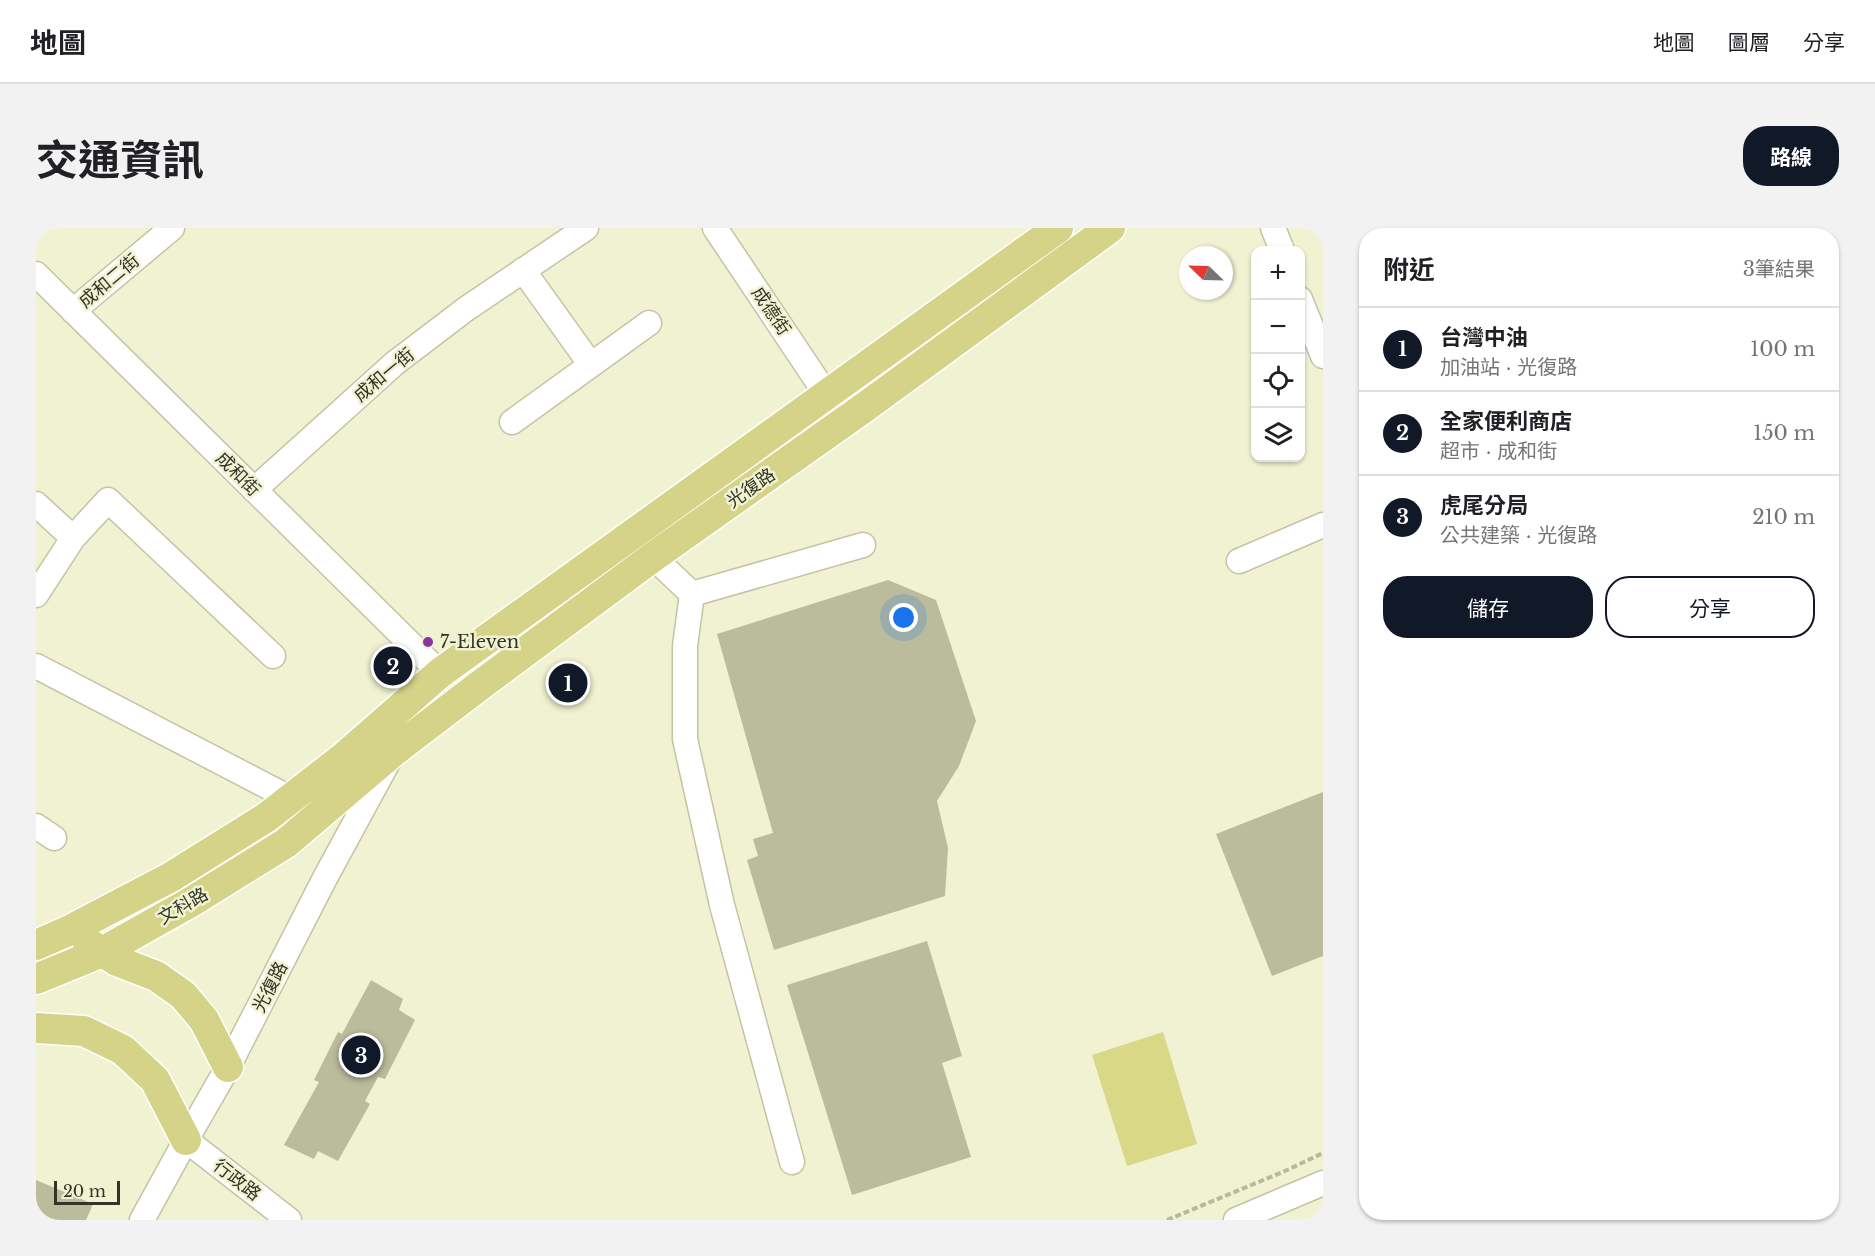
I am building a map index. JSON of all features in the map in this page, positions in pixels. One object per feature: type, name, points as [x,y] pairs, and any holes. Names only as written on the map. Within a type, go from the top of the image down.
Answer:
[{"type":"main road","name":"光復路","points":[[440,673],[1058,228]]},
{"type":"main road","name":"光復路","points":[[394,751],[653,557],[875,400],[1110,228]]},
{"type":"main road","name":"文科路","points":[[36,945],[68,931],[171,877],[267,818],[293,800],[345,757],[440,673]]},
{"type":"main road","name":"文科路","points":[[36,979],[102,952],[191,902],[274,850],[394,751]]},
{"type":"main road","points":[[68,931],[117,961],[156,976],[183,995],[204,1020],[228,1067]]},
{"type":"main road","points":[[36,1028],[84,1031],[123,1050],[155,1080],[186,1140]]},
{"type":"street","name":"成和二街","points":[[73,311],[172,228]]},
{"type":"street","name":"成和一街","points":[[254,490],[395,363],[466,309],[586,228]]},
{"type":"street","name":"成德街","points":[[715,228],[826,394]]},
{"type":"street","points":[[1273,228],[1280,246]]},
{"type":"street","points":[[523,270],[591,365]]},
{"type":"street","name":"成和街","points":[[36,274],[440,673]]},
{"type":"street","points":[[1300,300],[1323,356]]},
{"type":"street","points":[[512,422],[649,324]]},
{"type":"street","points":[[36,595],[73,538],[108,500],[273,656]]},
{"type":"street","points":[[36,504],[73,538]]},
{"type":"street","points":[[1239,561],[1323,525]]},
{"type":"street","points":[[692,594],[863,545]]},
{"type":"street","points":[[653,557],[692,594]]},
{"type":"street","points":[[692,594],[685,646],[685,739],[722,905],[792,1162]]},
{"type":"street","points":[[36,666],[351,830]]},
{"type":"street","name":"光復路","points":[[142,1220],[228,1067],[394,751],[440,673]]},
{"type":"street","name":"行政路","points":[[186,1140],[289,1220]]},
{"type":"street","points":[[1236,1220],[1323,1183]]},
{"type":"path","points":[[1167,1220],[1285,1172],[1323,1153]]},
{"type":"shaded area","points":[[1163,1032],[1197,1144],[1127,1166],[1092,1055]]},
{"type":"building","points":[[888,580],[936,600],[976,721],[959,766],[937,801],[948,848],[945,896],[774,950],[747,860],[758,856],[753,839],[773,833],[717,634]]},
{"type":"building","points":[[1323,792],[1323,956],[1272,976],[1216,834]]},
{"type":"building","points":[[927,941],[962,1056],[942,1063],[971,1157],[852,1195],[787,985]]},
{"type":"building","points":[[371,980],[403,999],[399,1010],[415,1020],[385,1079],[378,1077],[365,1101],[370,1104],[338,1161],[318,1151],[314,1159],[284,1145],[319,1082],[314,1080],[338,1032],[342,1034]]},
{"type":"building","points":[[36,1180],[93,1204],[86,1220],[36,1220]]},
{"type":"place","name":"7-Eleven","points":[[428,642]]},
{"type":"place","name":"全家便利商店","points":[[393,666]]},
{"type":"place","name":"台灣中油","points":[[568,683]]},
{"type":"place","name":"虎尾分局","points":[[361,1055]]}]
